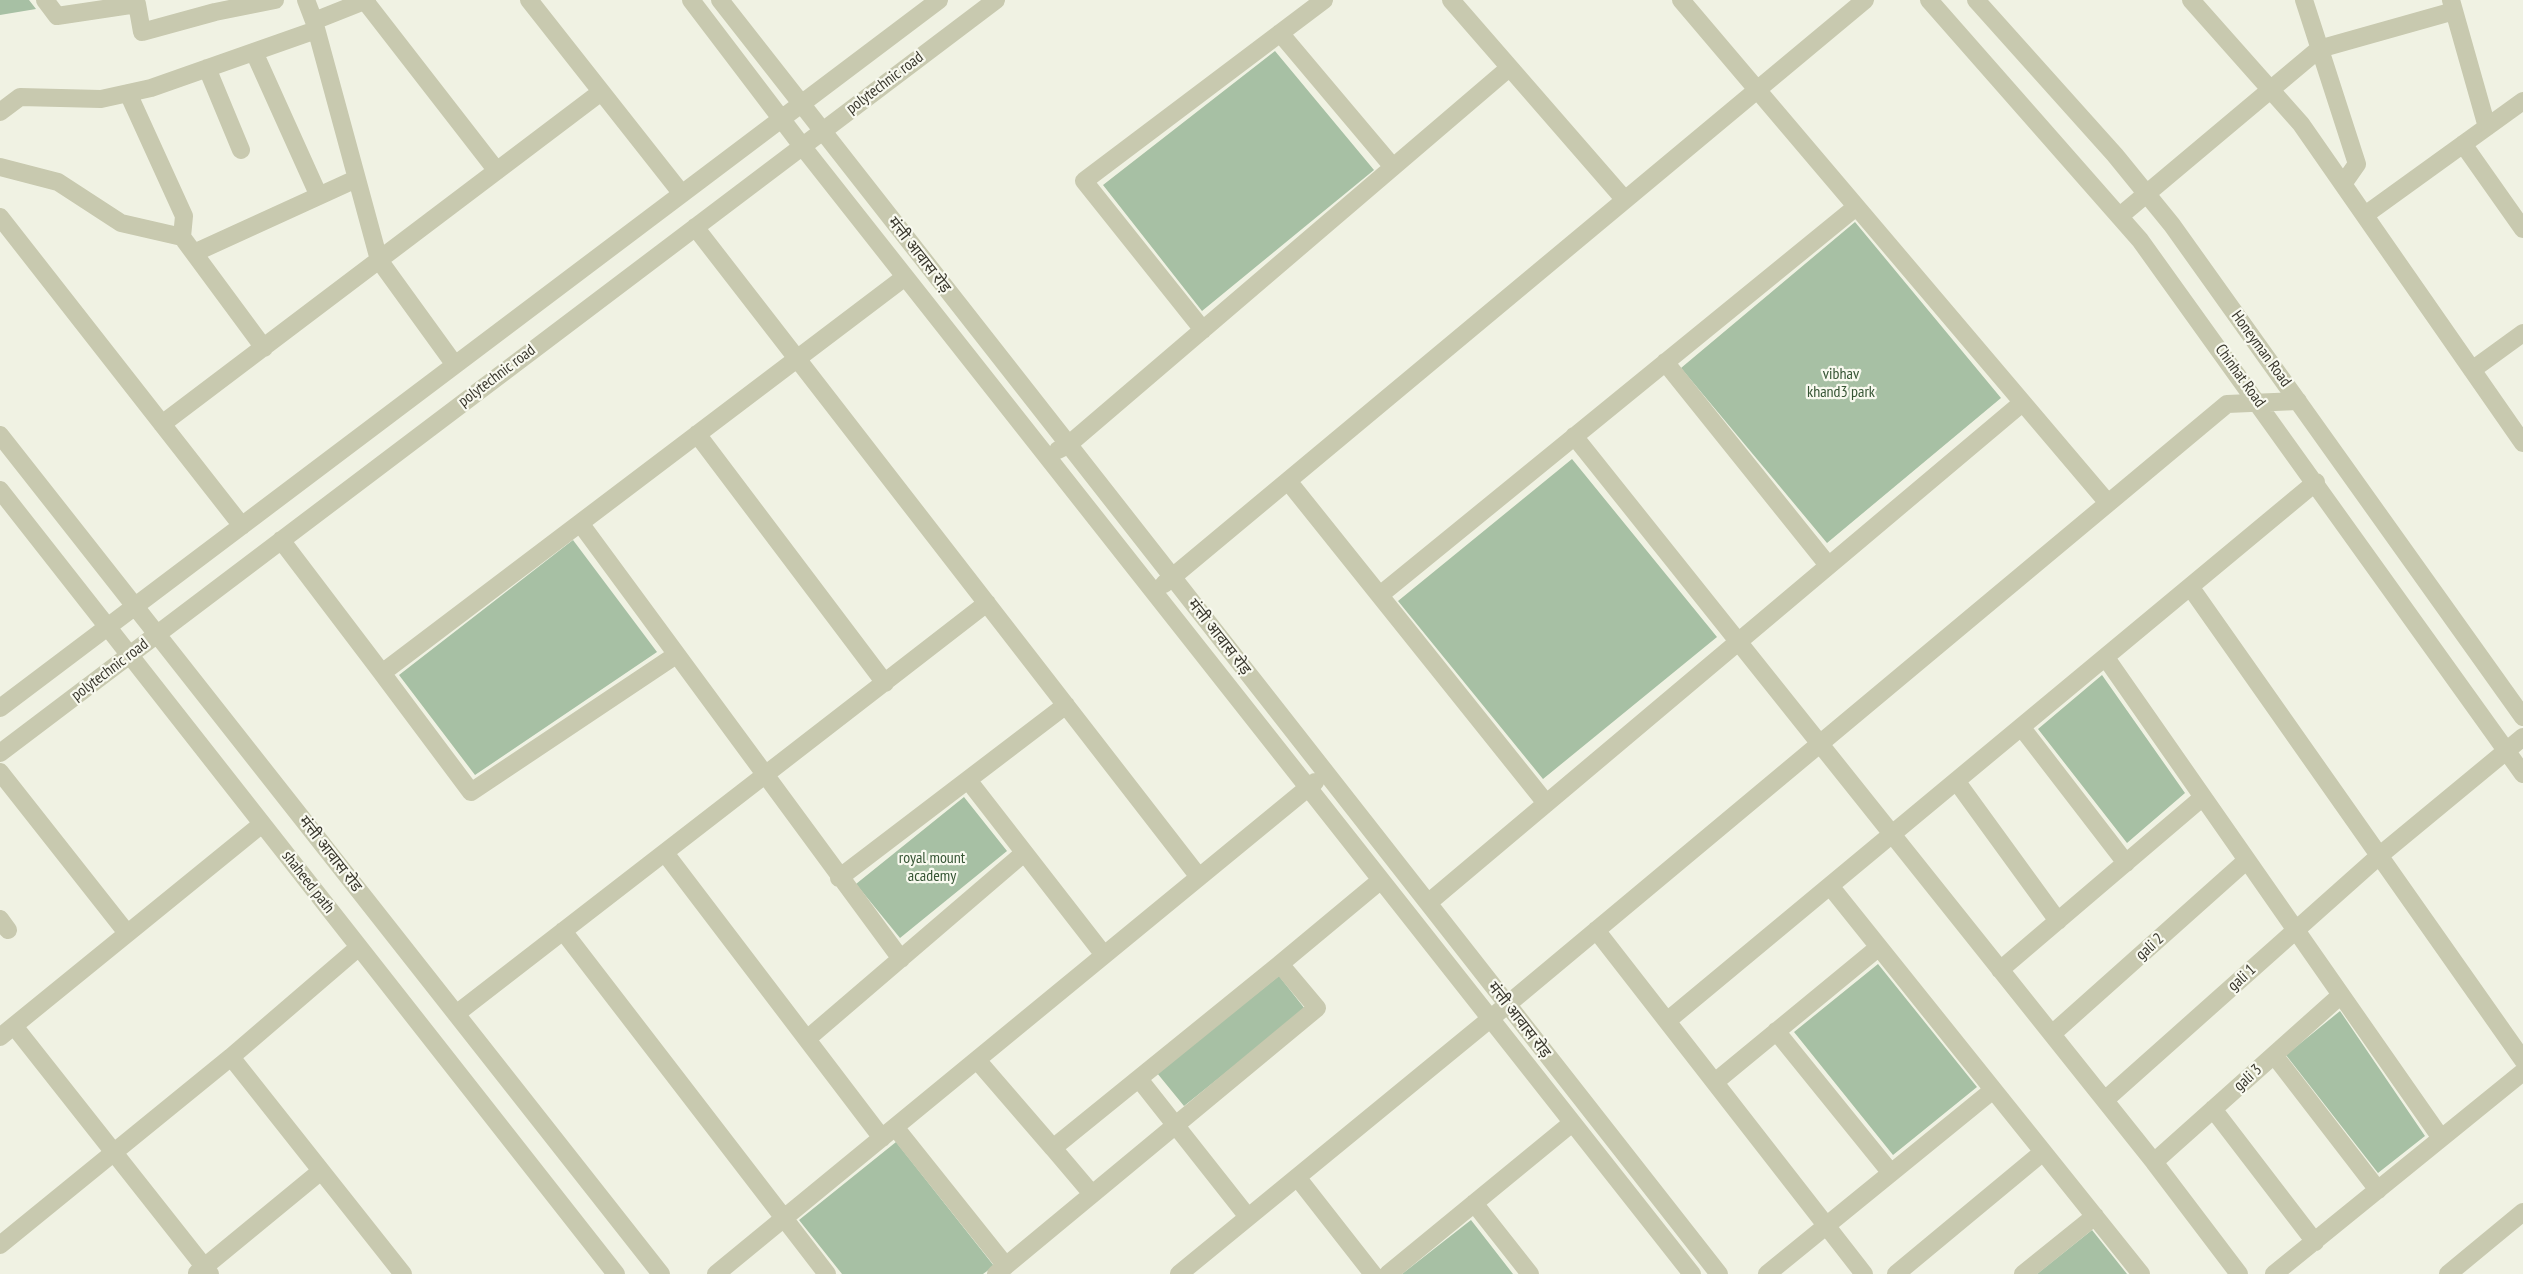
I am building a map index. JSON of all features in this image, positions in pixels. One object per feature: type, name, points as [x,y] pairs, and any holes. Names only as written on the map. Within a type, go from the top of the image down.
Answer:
[{"type":"street","points":[[45,0],[57,16],[137,4],[142,32],[210,6],[275,0]]},
{"type":"street","points":[[306,0],[379,260],[455,365]]},
{"type":"street","points":[[529,0],[682,194]]},
{"type":"street","points":[[691,0],[802,146],[1692,1274]]},
{"type":"street","name":"मंत्ती आवास रोड़","points":[[720,0],[1719,1274]]},
{"type":"street","points":[[0,708],[939,0]]},
{"type":"street","name":"polytechnic road","points":[[0,753],[996,0]]},
{"type":"street","points":[[1203,330],[1084,181],[1324,0]]},
{"type":"street","points":[[1451,0],[1625,200]]},
{"type":"street","points":[[1681,0],[2108,504]]},
{"type":"street","points":[[1154,592],[1865,0]]},
{"type":"street","name":"Chinhat Road","points":[[1929,0],[2120,216],[2258,401],[2523,774]]},
{"type":"street","name":"Honeyman Road","points":[[1976,0],[2147,194],[2523,717]]},
{"type":"street","points":[[2192,0],[2301,124],[2523,443]]},
{"type":"street","points":[[2304,0],[2357,164],[2343,184]]},
{"type":"street","points":[[3,106],[20,97],[101,99],[128,93],[254,52],[366,1],[497,171]]},
{"type":"street","points":[[2120,216],[2319,49],[2452,5],[2487,127]]},
{"type":"street","points":[[1280,33],[1393,167]]},
{"type":"street","points":[[254,52],[318,194]]},
{"type":"street","points":[[207,68],[241,150]]},
{"type":"street","points":[[1046,456],[1068,445],[1509,68]]},
{"type":"street","points":[[162,424],[601,92]]},
{"type":"street","points":[[128,93],[184,216],[182,237]]},
{"type":"street","points":[[2365,215],[2523,101]]},
{"type":"street","points":[[2463,144],[2523,229]]},
{"type":"street","points":[[0,167],[58,182],[121,223],[182,237],[264,348]]},
{"type":"street","points":[[194,253],[356,178]]},
{"type":"street","points":[[1380,595],[1856,207]]},
{"type":"street","points":[[0,217],[242,526]]},
{"type":"street","points":[[695,227],[1199,877]]},
{"type":"street","points":[[382,673],[905,277]]},
{"type":"street","points":[[2472,370],[2523,333]]},
{"type":"street","points":[[1665,362],[1828,565]]},
{"type":"street","points":[[1179,1274],[1490,1019],[2227,404],[2298,401]]},
{"type":"street","points":[[1428,903],[2022,402]]},
{"type":"street","points":[[697,434],[885,683]]},
{"type":"street","name":"मंत्ती आवास रोड","points":[[0,435],[661,1274]]},
{"type":"street","points":[[1574,436],[2105,1100],[2239,1274]]},
{"type":"street","points":[[1288,481],[1546,803]]},
{"type":"street","points":[[1667,1021],[2316,482]]},
{"type":"street","name":"shaheed path","points":[[3,499],[107,627],[616,1274]]},
{"type":"street","points":[[580,523],[839,878],[901,958]]},
{"type":"street","points":[[281,540],[471,792],[676,655]]},
{"type":"street","points":[[2191,588],[2523,1060]]},
{"type":"street","points":[[456,1014],[987,603]]},
{"type":"street","points":[[2106,658],[2441,1138]]},
{"type":"street","points":[[839,878],[1066,705]]},
{"type":"street","points":[[2022,728],[2126,863]]},
{"type":"street","name":"gali 1","points":[[2105,1100],[2379,856],[2523,737]]},
{"type":"street","points":[[0,772],[128,933]]},
{"type":"street","points":[[716,1274],[1326,773]]},
{"type":"street","points":[[968,780],[1104,955]]},
{"type":"street","points":[[1957,782],[2058,921]]},
{"type":"street","points":[[2000,970],[2203,797]]},
{"type":"street","points":[[262,824],[7,1032],[113,1154],[203,1272],[321,1171]]},
{"type":"street","points":[[664,853],[807,1039],[889,1132],[1001,1270],[1317,1008],[1280,964]]},
{"type":"street","points":[[807,1039],[1024,853]]},
{"type":"street","name":"gali 2","points":[[2052,1034],[2247,860]]},
{"type":"street","points":[[1053,1148],[1381,880]]},
{"type":"street","points":[[1830,886],[2141,1274]]},
{"type":"street","points":[[1596,930],[1864,1274]]},
{"type":"street","points":[[563,931],[827,1274]]},
{"type":"street","points":[[0,1245],[231,1057],[359,947]]},
{"type":"street","points":[[1714,1082],[1879,947]]},
{"type":"street","name":"gali 3","points":[[2154,1162],[2341,995]]},
{"type":"street","points":[[1776,1031],[1891,1173]]},
{"type":"street","points":[[2274,1055],[2378,1190]]},
{"type":"street","points":[[231,1057],[404,1274]]},
{"type":"street","points":[[977,1060],[1092,1194]]},
{"type":"street","points":[[2274,1274],[2523,1072]]},
{"type":"street","points":[[1139,1079],[1248,1218]]},
{"type":"street","points":[[1767,1274],[1993,1090]]},
{"type":"street","points":[[2213,1109],[2315,1242]]},
{"type":"street","points":[[1388,1274],[1572,1123]]},
{"type":"street","points":[[1896,1274],[2043,1152]]},
{"type":"street","points":[[1297,1177],[1373,1274]]},
{"type":"street","points":[[1474,1203],[1530,1274]]},
{"type":"street","points":[[2448,1274],[2523,1212]]},
{"type":"street","points":[[2022,1274],[2095,1216]]},
{"type":"green space","points":[[0,0],[29,0],[36,9],[0,15]]},
{"type":"green space","points":[[1275,51],[1374,170],[1202,311],[1103,185]]},
{"type":"green space","name":"vibhav khand3 park","points":[[1855,222],[2001,398],[1827,543],[1681,368]]},
{"type":"green space","points":[[1572,459],[1717,637],[1543,779],[1398,601]]},
{"type":"green space","points":[[573,540],[657,652],[475,775],[399,675]]},
{"type":"green space","points":[[2102,675],[2185,793],[2127,843],[2038,729]]},
{"type":"green space","name":"royal mount academy","points":[[964,797],[1007,851],[900,938],[856,884]]},
{"type":"green space","points":[[1878,964],[1977,1087],[1893,1155],[1794,1032]]},
{"type":"green space","points":[[1279,976],[1305,1009],[1184,1106],[1157,1073]]},
{"type":"green space","points":[[2340,1011],[2425,1136],[2378,1173],[2286,1055]]},
{"type":"green space","points":[[896,1142],[994,1266],[983,1274],[842,1274],[799,1220]]},
{"type":"green space","points":[[1471,1220],[1513,1274],[1402,1274]]},
{"type":"green space","points":[[2092,1230],[2127,1274],[2037,1274]]}]
